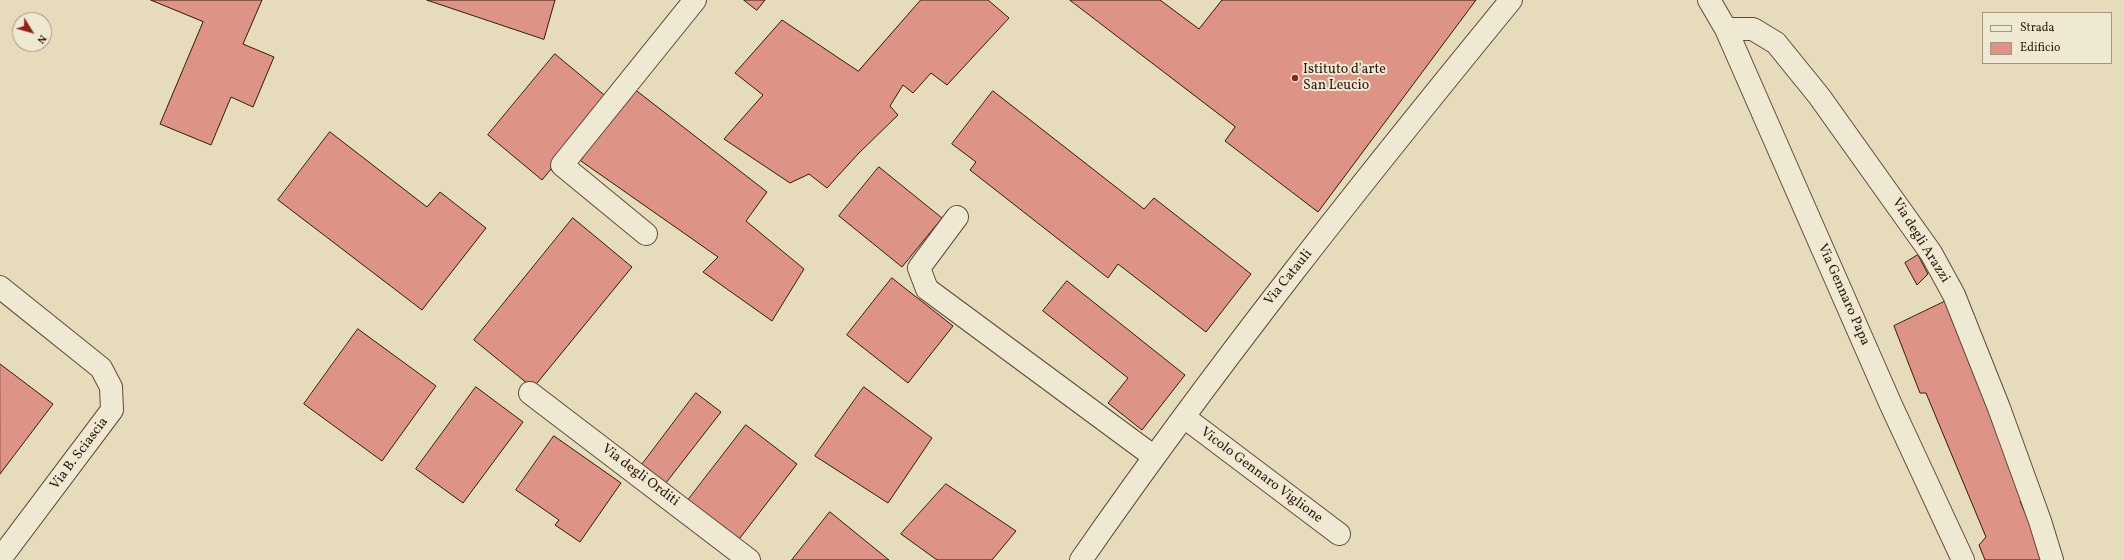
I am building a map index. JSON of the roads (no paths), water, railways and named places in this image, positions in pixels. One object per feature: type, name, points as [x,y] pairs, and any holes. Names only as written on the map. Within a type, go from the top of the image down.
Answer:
[{"type":"street","points":[[646,234],[562,165],[695,0]]},
{"type":"street","name":"Via Gennaro Papa","points":[[1709,0],[1726,29],[1891,404],[1963,560]]},
{"type":"street","name":"Via Gennaro Papa","points":[[1726,29],[1728,0]]},
{"type":"street","name":"Via Catauli","points":[[1081,560],[1153,456],[1184,417],[1249,328],[1509,2]]},
{"type":"street","name":"Via degli Arazzi","points":[[1726,29],[1753,28],[1776,43],[1819,96],[1931,253],[1954,295],[1999,408],[2040,521],[2052,560]]},
{"type":"street","points":[[957,217],[919,268],[927,289],[1153,456]]},
{"type":"street","name":"Via B. Sciascia","points":[[0,287],[100,368],[111,386],[112,410],[0,559]]},
{"type":"street","name":"Via degli Orditi","points":[[530,393],[749,560]]},
{"type":"street","name":"Vicolo Gennaro Viglione","points":[[1184,417],[1339,534]]},
{"type":"place","name":"Istituto d'arte San Leucio","points":[[1295,78]]}]
